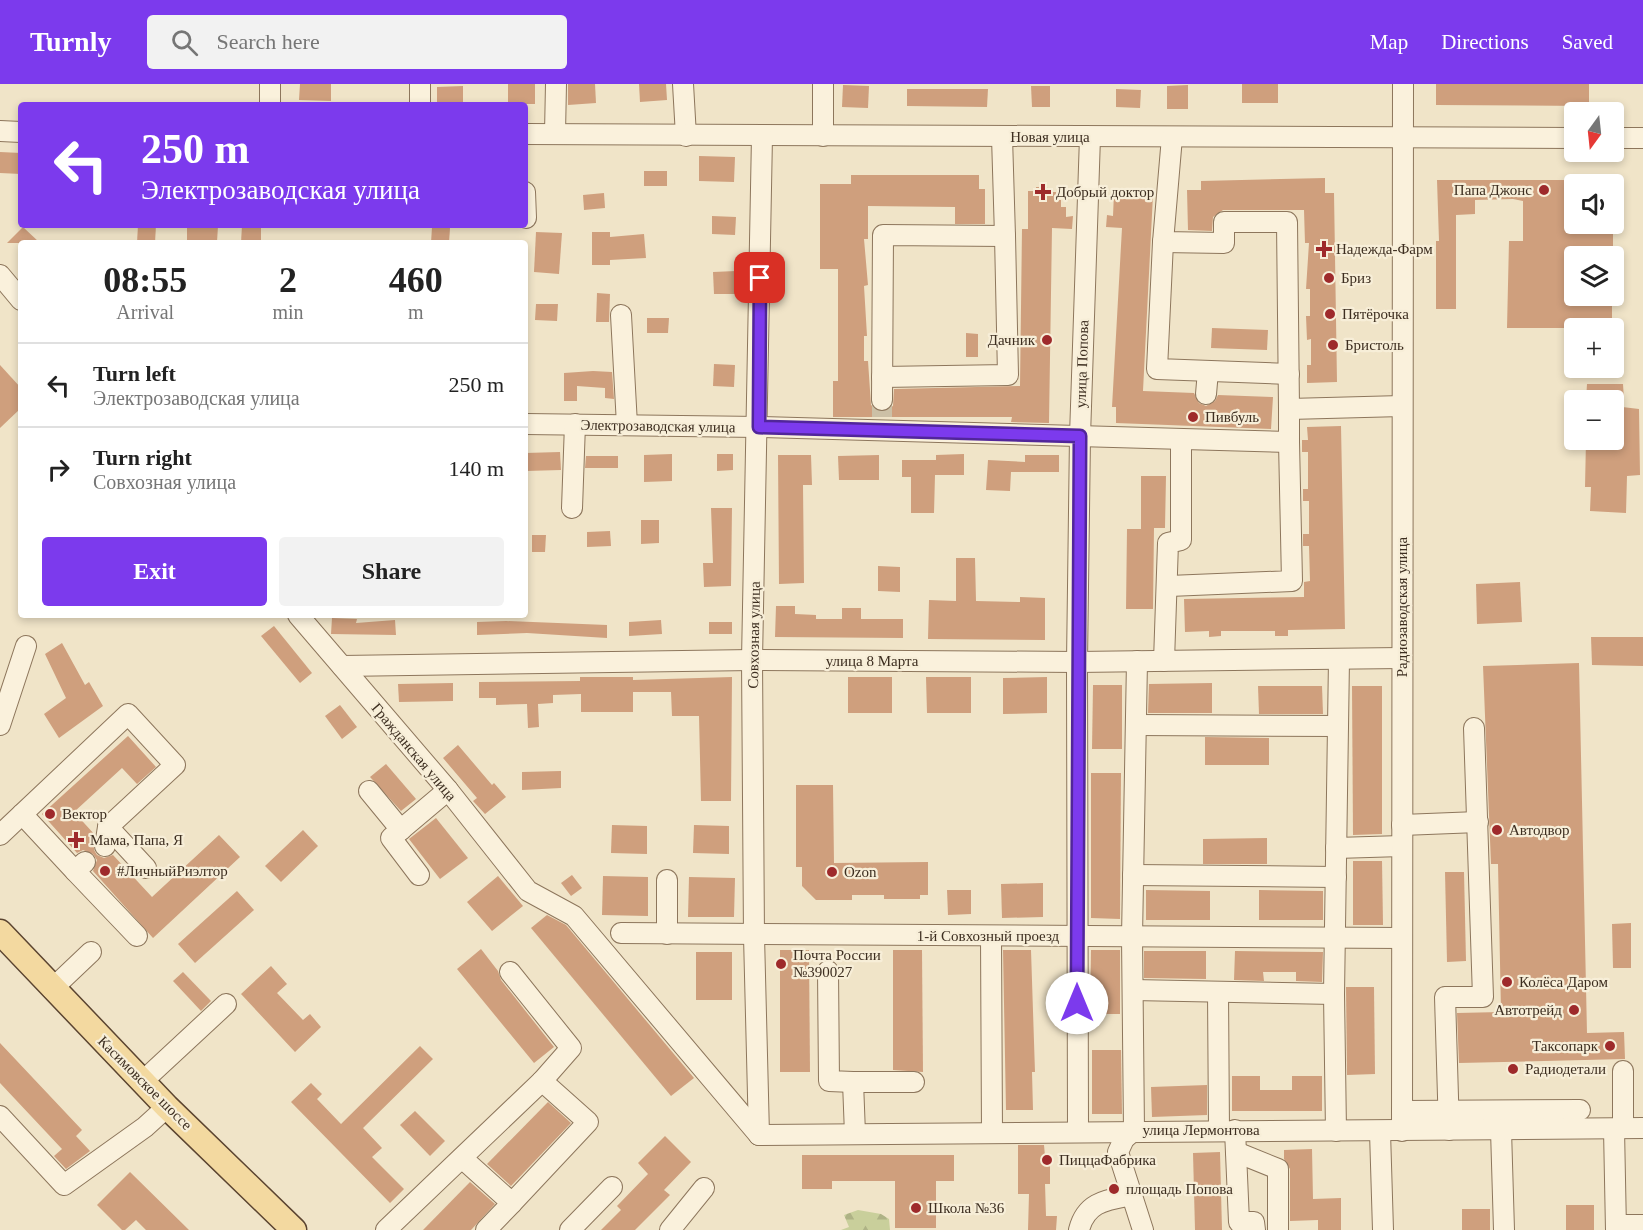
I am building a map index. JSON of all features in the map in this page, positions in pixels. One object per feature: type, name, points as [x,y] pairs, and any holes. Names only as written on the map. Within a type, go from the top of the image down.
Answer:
[{"type":"main road","name":"Касимовское шоссе","points":[[0,932],[167,1107],[294,1230]]},
{"type":"street","points":[[270,84],[270,102]]},
{"type":"street","points":[[420,84],[420,102]]},
{"type":"street","points":[[555,134],[556,84]]},
{"type":"street","points":[[683,84],[686,136]]},
{"type":"street","points":[[823,84],[823,136]]},
{"type":"street","name":"Радиозаводская улица","points":[[1402,1121],[1403,84]]},
{"type":"street","points":[[0,131],[18,132]]},
{"type":"street","name":"Новая улица","points":[[528,134],[1564,138]]},
{"type":"street","name":"Совхозная улица","points":[[759,1135],[754,936],[752,660],[759,427],[762,136]]},
{"type":"street","points":[[882,377],[1008,375],[1002,137]]},
{"type":"street","name":"улица Попова","points":[[1078,1132],[1077,662],[1080,436],[1090,137]]},
{"type":"street","points":[[1172,137],[1163,242],[1157,369],[1289,374]]},
{"type":"street","points":[[1624,138],[1643,138]]},
{"type":"street","points":[[1163,242],[1224,243],[1224,222],[1287,222],[1289,409],[1296,455],[1292,581],[1169,586]]},
{"type":"street","points":[[882,416],[884,236],[1005,236]]},
{"type":"street","points":[[621,315],[627,425]]},
{"type":"street","points":[[1206,394],[1208,371]]},
{"type":"street","points":[[1289,409],[1402,406]]},
{"type":"street","name":"Электрозаводская улица","points":[[528,424],[759,427],[882,416],[1080,436],[1181,439],[1296,455]]},
{"type":"street","points":[[572,508],[575,424]]},
{"type":"street","points":[[1164,661],[1169,586],[1168,543],[1181,540],[1181,439]]},
{"type":"street","name":"Гражданская улица","points":[[300,618],[448,790],[528,891],[574,916],[759,1135]]},
{"type":"street","points":[[0,725],[4,698],[26,646]]},
{"type":"street","name":"улица 8 Марта","points":[[342,666],[752,660],[1077,662],[1402,658]]},
{"type":"street","points":[[1336,1131],[1334,994],[1338,659]]},
{"type":"street","points":[[1137,661],[1132,937],[1134,1130],[1124,1139],[1118,1152],[1143,1230]]},
{"type":"street","points":[[0,835],[128,714],[175,765],[106,836],[146,868]]},
{"type":"street","points":[[1136,725],[1338,726]]},
{"type":"street","points":[[1449,1130],[1445,997],[1483,997],[1474,728]]},
{"type":"street","points":[[419,875],[391,838],[448,790]]},
{"type":"street","points":[[369,791],[401,830]]},
{"type":"street","points":[[22,814],[80,867],[137,936]]},
{"type":"street","points":[[1402,825],[1478,822]]},
{"type":"street","points":[[1336,848],[1402,846]]},
{"type":"street","points":[[1133,875],[1336,877]]},
{"type":"street","points":[[667,880],[667,934]]},
{"type":"street","name":"1-й Совхозный проезд","points":[[621,933],[754,936],[1402,938]]},
{"type":"street","points":[[991,936],[992,1132]]},
{"type":"street","points":[[52,988],[92,952]]},
{"type":"street","points":[[828,971],[829,1082],[914,1082]]},
{"type":"street","points":[[386,1230],[542,1081],[571,1048],[510,972]]},
{"type":"street","points":[[1133,990],[1334,994]]},
{"type":"street","points":[[1218,992],[1227,1130],[1236,1152],[1239,1222],[1273,1230]]},
{"type":"street","points":[[142,1081],[226,1004]]},
{"type":"street","points":[[1623,1071],[1616,1185],[1616,1227],[1643,1225]]},
{"type":"street","points":[[486,1230],[588,1122],[542,1081]]},
{"type":"street","points":[[853,1082],[855,1134]]},
{"type":"street","points":[[0,1116],[64,1185],[145,1127],[167,1107]]},
{"type":"street","points":[[1402,1121],[1448,1110],[1580,1110]]},
{"type":"street","name":"улица Лермонтова","points":[[759,1135],[1134,1130],[1380,1132],[1402,1121],[1449,1130],[1643,1128]]},
{"type":"street","points":[[1501,1130],[1504,1230]]},
{"type":"street","points":[[1380,1132],[1383,1230]]},
{"type":"street","points":[[1236,1152],[1278,1169],[1278,1230]]},
{"type":"street","points":[[462,1158],[512,1203]]},
{"type":"street","points":[[570,1230],[612,1187]]},
{"type":"street","points":[[670,1230],[704,1188]]},
{"type":"street","points":[[1079,1230],[1084,1213],[1094,1204],[1132,1196]]},
{"type":"green space","points":[[858,1210],[881,1214],[889,1219],[890,1230],[841,1230],[849,1227],[844,1215]]},
{"type":"building","points":[[300,84],[331,84],[331,101],[299,100]]},
{"type":"building","points":[[508,84],[535,84],[535,104],[508,102]]},
{"type":"building","points":[[568,84],[595,84],[596,103],[568,105]]},
{"type":"building","points":[[639,84],[666,84],[667,100],[640,102]]},
{"type":"building","points":[[1242,84],[1278,84],[1278,103],[1242,103]]},
{"type":"building","points":[[1436,84],[1589,84],[1589,102],[1564,102],[1564,106],[1436,105]]},
{"type":"building","points":[[843,85],[869,86],[868,108],[842,107]]},
{"type":"building","points":[[1188,85],[1188,109],[1167,109],[1167,86]]},
{"type":"building","points":[[463,86],[463,102],[437,102],[437,87]]},
{"type":"building","points":[[1031,86],[1050,86],[1050,107],[1032,107]]},
{"type":"building","points":[[907,89],[988,89],[987,107],[907,106]]},
{"type":"building","points":[[1116,89],[1141,90],[1140,108],[1116,107]]},
{"type":"building","points":[[0,152],[18,153],[18,174],[0,173]]},
{"type":"building","points":[[699,156],[735,157],[734,182],[699,181]]},
{"type":"building","points":[[644,171],[667,171],[667,186],[644,186]]},
{"type":"building","points":[[851,175],[979,175],[979,189],[985,189],[985,224],[955,224],[955,207],[868,206],[868,239],[864,239],[868,285],[864,286],[867,336],[864,336],[864,361],[868,361],[871,405],[881,412],[893,406],[894,389],[1020,386],[1022,229],[1028,229],[1028,191],[1036,191],[1036,187],[1047,187],[1048,192],[1056,192],[1055,200],[1061,200],[1061,207],[1066,207],[1066,217],[1073,216],[1072,229],[1052,228],[1049,423],[1011,422],[1012,417],[833,417],[833,381],[838,381],[838,269],[820,269],[820,184],[851,184]]},
{"type":"building","points":[[1325,178],[1325,193],[1334,193],[1337,382],[1307,383],[1307,365],[1311,365],[1311,339],[1307,340],[1306,316],[1310,316],[1310,289],[1306,289],[1309,243],[1305,243],[1304,210],[1223,210],[1213,217],[1212,231],[1188,230],[1187,190],[1201,190],[1201,181]]},
{"type":"building","points":[[1437,180],[1564,180],[1564,234],[1613,234],[1613,246],[1564,246],[1564,306],[1612,306],[1612,318],[1564,318],[1564,328],[1507,328],[1509,241],[1523,241],[1523,201],[1475,200],[1475,214],[1456,215],[1456,309],[1436,309],[1436,241],[1439,241]]},
{"type":"building","points":[[1127,188],[1141,189],[1141,194],[1153,195],[1143,391],[1194,393],[1199,403],[1206,406],[1215,401],[1218,395],[1273,397],[1271,429],[1116,423],[1116,407],[1112,407],[1122,228],[1106,227],[1107,215],[1113,216],[1114,193],[1127,194]]},
{"type":"building","points":[[604,193],[605,208],[584,210],[583,195]]},
{"type":"building","points":[[712,216],[736,217],[735,235],[712,234]]},
{"type":"building","points":[[22,228],[37,240],[18,240],[18,243],[7,243]]},
{"type":"building","points":[[138,228],[156,228],[155,240],[137,240]]},
{"type":"building","points":[[187,228],[218,228],[217,240],[187,240]]},
{"type":"building","points":[[242,228],[261,228],[261,240],[241,240]]},
{"type":"building","points":[[432,228],[450,228],[449,240],[431,240]]},
{"type":"building","points":[[536,232],[562,233],[559,274],[534,272]]},
{"type":"building","points":[[592,232],[610,232],[610,237],[644,234],[646,258],[610,260],[610,265],[592,265]]},
{"type":"building","points":[[736,271],[737,294],[714,294],[713,272]]},
{"type":"building","points":[[597,293],[610,294],[609,322],[596,322]]},
{"type":"building","points":[[536,304],[558,304],[557,321],[535,320]]},
{"type":"building","points":[[647,318],[669,318],[668,333],[647,333]]},
{"type":"building","points":[[1212,328],[1268,330],[1267,350],[1211,348]]},
{"type":"building","points":[[966,333],[978,334],[978,357],[966,357]]},
{"type":"building","points":[[714,364],[735,365],[734,387],[713,386]]},
{"type":"building","points":[[0,365],[18,385],[18,411],[0,428]]},
{"type":"building","points":[[612,372],[614,399],[605,398],[605,388],[577,386],[577,401],[564,401],[564,373]]},
{"type":"building","points":[[1587,384],[1623,384],[1623,390],[1587,390]]},
{"type":"building","points":[[1624,407],[1639,409],[1640,475],[1627,476],[1626,513],[1590,511],[1591,487],[1585,487],[1586,450],[1624,450]]},
{"type":"building","points":[[1341,426],[1345,629],[1288,630],[1288,636],[1275,636],[1275,631],[1221,631],[1221,636],[1209,637],[1209,631],[1185,632],[1184,599],[1304,597],[1304,582],[1310,581],[1309,546],[1303,546],[1303,534],[1309,534],[1309,501],[1303,501],[1303,489],[1308,489],[1308,452],[1302,452],[1302,440],[1308,440],[1307,427]]},
{"type":"building","points":[[560,452],[561,470],[528,471],[528,453]]},
{"type":"building","points":[[672,454],[672,481],[644,482],[644,455]]},
{"type":"building","points":[[717,454],[733,454],[733,470],[717,471]]},
{"type":"building","points":[[964,454],[964,475],[935,475],[934,513],[911,513],[911,477],[902,477],[902,460],[936,460],[936,455]]},
{"type":"building","points":[[778,455],[811,455],[812,485],[803,485],[804,583],[779,584]]},
{"type":"building","points":[[879,455],[879,480],[839,480],[838,456]]},
{"type":"building","points":[[1025,455],[1059,455],[1059,472],[1011,472],[1010,491],[986,490],[988,460],[1025,462]]},
{"type":"building","points":[[586,456],[618,456],[618,468],[585,468]]},
{"type":"building","points":[[1141,476],[1166,476],[1165,528],[1154,528],[1153,609],[1126,609],[1127,529],[1141,529]]},
{"type":"building","points":[[711,508],[732,508],[731,586],[704,587],[703,563],[713,563]]},
{"type":"building","points":[[641,520],[659,520],[659,543],[641,544]]},
{"type":"building","points":[[610,531],[611,546],[587,547],[587,532]]},
{"type":"building","points":[[532,535],[546,535],[545,552],[532,552]]},
{"type":"building","points":[[956,558],[975,558],[976,601],[1020,602],[1020,597],[1045,598],[1045,640],[928,639],[929,600],[956,601]]},
{"type":"building","points":[[878,566],[900,567],[900,592],[878,591]]},
{"type":"building","points":[[1520,582],[1522,622],[1477,624],[1476,584]]},
{"type":"building","points":[[776,606],[795,606],[795,614],[816,615],[816,619],[842,619],[842,608],[861,608],[861,619],[903,619],[903,638],[775,637]]},
{"type":"building","points":[[332,618],[357,619],[356,623],[395,620],[396,635],[331,634]]},
{"type":"building","points":[[661,620],[662,634],[629,636],[629,622]]},
{"type":"building","points":[[477,622],[607,625],[607,638],[527,633],[477,635]]},
{"type":"building","points":[[709,622],[732,622],[732,634],[709,634]]},
{"type":"building","points":[[274,626],[312,673],[300,683],[261,636]]},
{"type":"building","points":[[1591,637],[1643,637],[1643,666],[1592,665]]},
{"type":"building","points":[[62,643],[85,685],[89,682],[103,706],[59,738],[44,714],[66,698],[45,654]]},
{"type":"building","points":[[1579,663],[1587,1033],[1624,1032],[1625,1059],[1459,1063],[1457,1013],[1501,1012],[1498,864],[1491,864],[1483,666]]},
{"type":"building","points":[[580,677],[633,677],[633,680],[732,677],[731,801],[701,801],[699,716],[672,716],[671,692],[633,692],[633,712],[581,712],[581,694],[553,695],[553,703],[538,704],[539,727],[528,728],[527,704],[496,705],[496,698],[479,698],[479,682],[580,681]]},
{"type":"building","points":[[848,677],[892,677],[892,713],[848,713]]},
{"type":"building","points":[[926,677],[971,677],[971,713],[927,713]]},
{"type":"building","points":[[1047,677],[1047,713],[1003,714],[1003,678]]},
{"type":"building","points":[[453,683],[453,701],[399,702],[398,684]]},
{"type":"building","points":[[1212,683],[1212,713],[1148,713],[1149,684]]},
{"type":"building","points":[[1093,685],[1122,685],[1122,749],[1092,749]]},
{"type":"building","points":[[1258,686],[1322,686],[1323,714],[1259,714]]},
{"type":"building","points":[[1352,686],[1382,686],[1382,834],[1353,835]]},
{"type":"building","points":[[340,705],[357,727],[342,739],[325,716]]},
{"type":"building","points":[[128,736],[156,767],[137,784],[122,768],[74,812],[95,835],[94,850],[97,855],[104,858],[113,855],[152,897],[219,835],[240,857],[153,938],[93,871],[97,860],[93,854],[83,850],[77,853],[42,814]]},
{"type":"building","points":[[1205,737],[1269,738],[1269,765],[1205,765]]},
{"type":"building","points":[[458,745],[492,785],[494,783],[506,797],[485,814],[473,801],[477,798],[443,758]]},
{"type":"building","points":[[386,764],[416,799],[401,811],[370,777]]},
{"type":"building","points":[[561,771],[561,788],[522,790],[522,772]]},
{"type":"building","points":[[1091,773],[1121,773],[1120,919],[1091,918]]},
{"type":"building","points":[[796,785],[833,785],[834,863],[928,862],[928,895],[920,895],[920,899],[884,899],[884,895],[852,895],[852,900],[816,900],[802,886],[802,867],[796,867]]},
{"type":"building","points":[[436,818],[468,858],[440,879],[409,839]]},
{"type":"building","points":[[612,825],[647,826],[647,854],[611,853]]},
{"type":"building","points":[[694,825],[729,826],[729,854],[693,853]]},
{"type":"building","points":[[303,830],[318,846],[281,882],[265,866]]},
{"type":"building","points":[[1267,838],[1267,864],[1203,864],[1203,839]]},
{"type":"building","points":[[1353,861],[1382,861],[1383,925],[1353,925]]},
{"type":"building","points":[[1445,872],[1464,872],[1466,961],[1447,962]]},
{"type":"building","points":[[572,875],[582,888],[571,896],[561,883]]},
{"type":"building","points":[[498,876],[523,906],[492,931],[467,902]]},
{"type":"building","points":[[603,876],[648,877],[648,916],[602,915]]},
{"type":"building","points":[[689,877],[735,878],[734,917],[688,917]]},
{"type":"building","points":[[1043,883],[1043,917],[1002,918],[1001,884]]},
{"type":"building","points":[[947,890],[971,890],[971,914],[948,915]]},
{"type":"building","points":[[1146,890],[1210,891],[1210,920],[1146,920]]},
{"type":"building","points":[[1259,890],[1323,891],[1323,920],[1259,920]]},
{"type":"building","points":[[237,891],[254,910],[195,963],[178,944]]},
{"type":"building","points":[[547,915],[566,925],[694,1078],[671,1096],[531,928]]},
{"type":"building","points":[[1631,923],[1631,968],[1613,968],[1612,924]]},
{"type":"building","points":[[481,949],[498,971],[501,980],[554,1047],[534,1063],[457,969]]},
{"type":"building","points":[[780,950],[809,950],[810,1072],[780,1072]]},
{"type":"building","points":[[893,950],[922,950],[923,1072],[893,1070]]},
{"type":"building","points":[[1003,950],[1031,950],[1035,1072],[1032,1072],[1033,1110],[1006,1110]]},
{"type":"building","points":[[1091,950],[1120,950],[1120,1014],[1090,1014]]},
{"type":"building","points":[[1144,951],[1206,951],[1206,979],[1144,978]]},
{"type":"building","points":[[1235,951],[1323,952],[1322,982],[1296,981],[1296,972],[1263,972],[1264,981],[1234,980]]},
{"type":"building","points":[[696,952],[732,952],[732,1000],[696,1000]]},
{"type":"building","points":[[271,966],[287,984],[277,993],[303,1020],[310,1014],[321,1027],[295,1052],[241,994]]},
{"type":"building","points":[[183,972],[211,1001],[201,1011],[173,981]]},
{"type":"building","points":[[1346,987],[1374,987],[1375,1074],[1347,1075]]},
{"type":"building","points":[[0,1043],[82,1130],[76,1136],[90,1151],[66,1169],[54,1156],[62,1149],[0,1083]]},
{"type":"building","points":[[420,1046],[433,1059],[363,1128],[382,1148],[372,1157],[404,1189],[390,1203],[291,1102],[311,1083],[322,1094],[317,1099],[341,1124]]},
{"type":"building","points":[[1092,1050],[1121,1050],[1122,1114],[1092,1114]]},
{"type":"building","points":[[1232,1076],[1260,1076],[1260,1090],[1292,1090],[1292,1076],[1322,1076],[1322,1111],[1232,1111]]},
{"type":"building","points":[[1207,1085],[1207,1115],[1152,1117],[1151,1087]]},
{"type":"building","points":[[548,1102],[571,1123],[511,1186],[487,1164]]},
{"type":"building","points":[[415,1111],[445,1141],[430,1156],[400,1125]]},
{"type":"building","points":[[665,1136],[691,1162],[664,1190],[670,1195],[635,1230],[601,1230],[621,1210],[617,1206],[648,1174],[638,1163]]},
{"type":"building","points":[[1018,1145],[1044,1145],[1045,1156],[1050,1156],[1050,1184],[1045,1184],[1046,1216],[1057,1216],[1056,1230],[1028,1230],[1029,1194],[1018,1194]]},
{"type":"building","points":[[1312,1149],[1313,1199],[1341,1198],[1341,1230],[1318,1230],[1318,1220],[1290,1221],[1290,1169],[1284,1159],[1284,1150]]},
{"type":"building","points":[[1220,1152],[1222,1230],[1195,1230],[1193,1153]]},
{"type":"building","name":"Школа №36","points":[[802,1155],[954,1155],[954,1181],[936,1181],[936,1228],[895,1228],[895,1181],[832,1181],[832,1189],[802,1189]]},
{"type":"building","points":[[130,1172],[189,1230],[146,1230],[136,1220],[122,1230],[97,1205]]},
{"type":"building","points":[[470,1182],[495,1204],[471,1230],[423,1230]]},
{"type":"building","points":[[1566,1205],[1594,1205],[1594,1230],[1566,1230]]},
{"type":"building","points":[[1462,1209],[1490,1209],[1490,1230],[1462,1230]]},
{"type":"tunnel","points":[[882,400],[882,417]]},
{"type":"place","name":"Папа Джонс","points":[[1544,190]]},
{"type":"place","name":"Добрый доктор","points":[[1043,192]]},
{"type":"place","name":"Надежда-Фарм","points":[[1324,249]]},
{"type":"place","name":"Бриз","points":[[1329,278]]},
{"type":"place","name":"Пятёрочка","points":[[1330,314]]},
{"type":"place","name":"Дачник","points":[[1047,340]]},
{"type":"place","name":"Бристоль","points":[[1333,345]]},
{"type":"place","name":"Пивбуль","points":[[1193,417]]},
{"type":"place","name":"Вектор","points":[[50,814]]},
{"type":"place","name":"Автодвор","points":[[1497,830]]},
{"type":"place","name":"Мама, Папа, Я","points":[[76,840]]},
{"type":"place","name":"#ЛичныйРиэлтор","points":[[105,871]]},
{"type":"place","name":"Ozon","points":[[832,872]]},
{"type":"place","name":"Почта России №390027","points":[[781,964]]},
{"type":"place","name":"Колёса Даром","points":[[1507,982]]},
{"type":"place","name":"Автотрейд","points":[[1574,1010]]},
{"type":"place","name":"Таксопарк","points":[[1610,1046]]},
{"type":"place","name":"Радиодетали","points":[[1513,1069]]},
{"type":"place","name":"ПиццаФабрика","points":[[1047,1160]]},
{"type":"place","name":"площадь Попова","points":[[1114,1189]]},
{"type":"place","name":"Школа №36","points":[[916,1208]]},
{"type":"route","points":[[760,278],[759,427],[1080,436],[1077,662],[1077,1003]]}]
